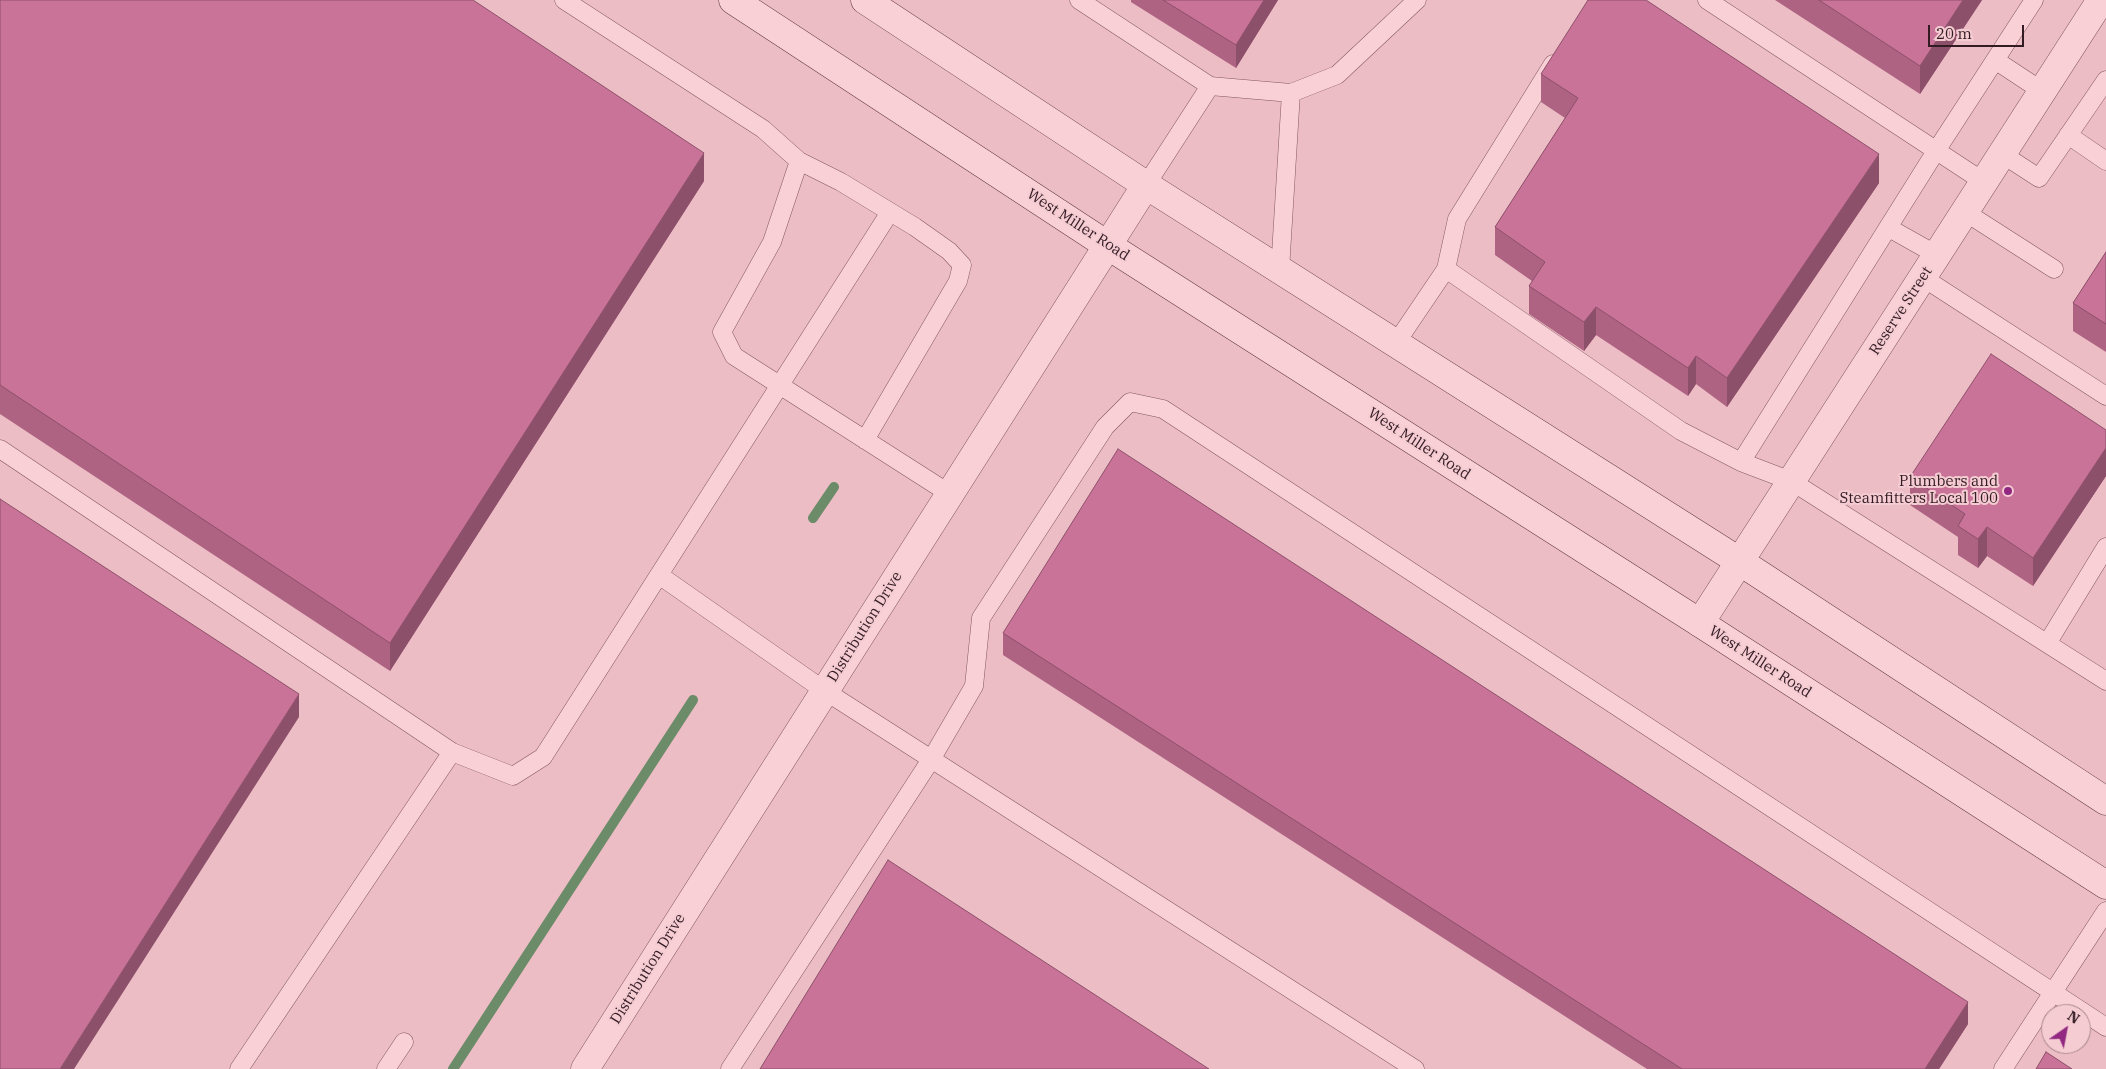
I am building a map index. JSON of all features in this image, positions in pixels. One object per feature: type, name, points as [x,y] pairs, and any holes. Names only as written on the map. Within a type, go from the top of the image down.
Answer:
[{"type":"main road","name":"West Miller Road","points":[[733,0],[1107,245],[1700,623],[2106,885]]},
{"type":"main road","points":[[865,0],[1146,185],[1739,561],[2106,801]]},
{"type":"main road","name":"Reserve Street","points":[[1700,623],[2101,0]]},
{"type":"main road","name":"Distribution Drive","points":[[585,1069],[1146,185]]},
{"type":"lane","points":[[564,0],[763,129],[799,161],[841,182],[934,240],[949,251],[962,265],[958,281],[865,440]]},
{"type":"lane","points":[[1079,0],[1210,86],[1291,93],[1338,75],[1417,0]]},
{"type":"lane","points":[[1707,0],[1984,182]]},
{"type":"lane","points":[[1742,462],[1936,151],[2034,0]]},
{"type":"lane","points":[[1396,343],[1446,269],[1457,219],[1562,50]]},
{"type":"lane","points":[[1995,60],[2042,91]]},
{"type":"lane","points":[[2002,154],[2039,178],[2106,80]]},
{"type":"lane","points":[[1146,185],[1210,86]]},
{"type":"lane","points":[[1280,270],[1291,93]]},
{"type":"lane","points":[[2068,136],[2106,161]]},
{"type":"lane","points":[[799,161],[772,242],[722,332],[734,356],[950,494]]},
{"type":"lane","points":[[0,450],[452,752],[513,776],[543,757],[781,386],[890,212]]},
{"type":"lane","points":[[1965,212],[2054,269]]},
{"type":"lane","points":[[1889,228],[1937,255]]},
{"type":"lane","points":[[1446,269],[1681,431],[1742,462],[1791,481],[2105,678]]},
{"type":"lane","points":[[1922,277],[2106,396]]},
{"type":"lane","points":[[730,1069],[932,758],[974,686],[981,618],[1105,427],[1130,402],[1163,409],[2106,1027]]},
{"type":"lane","points":[[2048,642],[2106,547]]},
{"type":"lane","points":[[659,575],[825,691],[1415,1069]]},
{"type":"lane","points":[[239,1069],[452,752]]},
{"type":"lane","points":[[2003,1069],[2106,911]]},
{"type":"lane","points":[[386,1069],[404,1042]]},
{"type":"building","points":[[0,0],[473,0],[704,153],[390,643],[0,385]]},
{"type":"building","points":[[1163,0],[1264,0],[1236,45]]},
{"type":"building","points":[[1588,0],[1646,0],[1879,154],[1727,378],[1696,356],[1688,368],[1596,307],[1584,322],[1529,286],[1545,262],[1495,227],[1578,98],[1541,74]]},
{"type":"building","points":[[1819,0],[1963,0],[1920,66]]},
{"type":"building","points":[[2106,252],[2106,324],[2073,303]]},
{"type":"building","name":"Plumbers and Steamfitters Local 100","points":[[1991,354],[2106,430],[2106,448],[2033,558],[1987,527],[1978,539],[1958,526],[1965,514],[1910,477]]},
{"type":"building","points":[[1118,449],[1968,1002],[1925,1069],[1682,1069],[1003,633]]},
{"type":"building","points":[[0,499],[299,694],[60,1069],[0,1069]]},
{"type":"building","points":[[888,860],[1209,1069],[760,1069]]},
{"type":"building","points":[[2045,1054],[2049,1054],[2072,1069],[2036,1069]]},
{"type":"waterway","points":[[813,518],[834,487]]},
{"type":"waterway","points":[[453,1069],[693,700]]},
{"type":"place","name":"Plumbers and Steamfitters Local 100","points":[[2008,491]]}]
